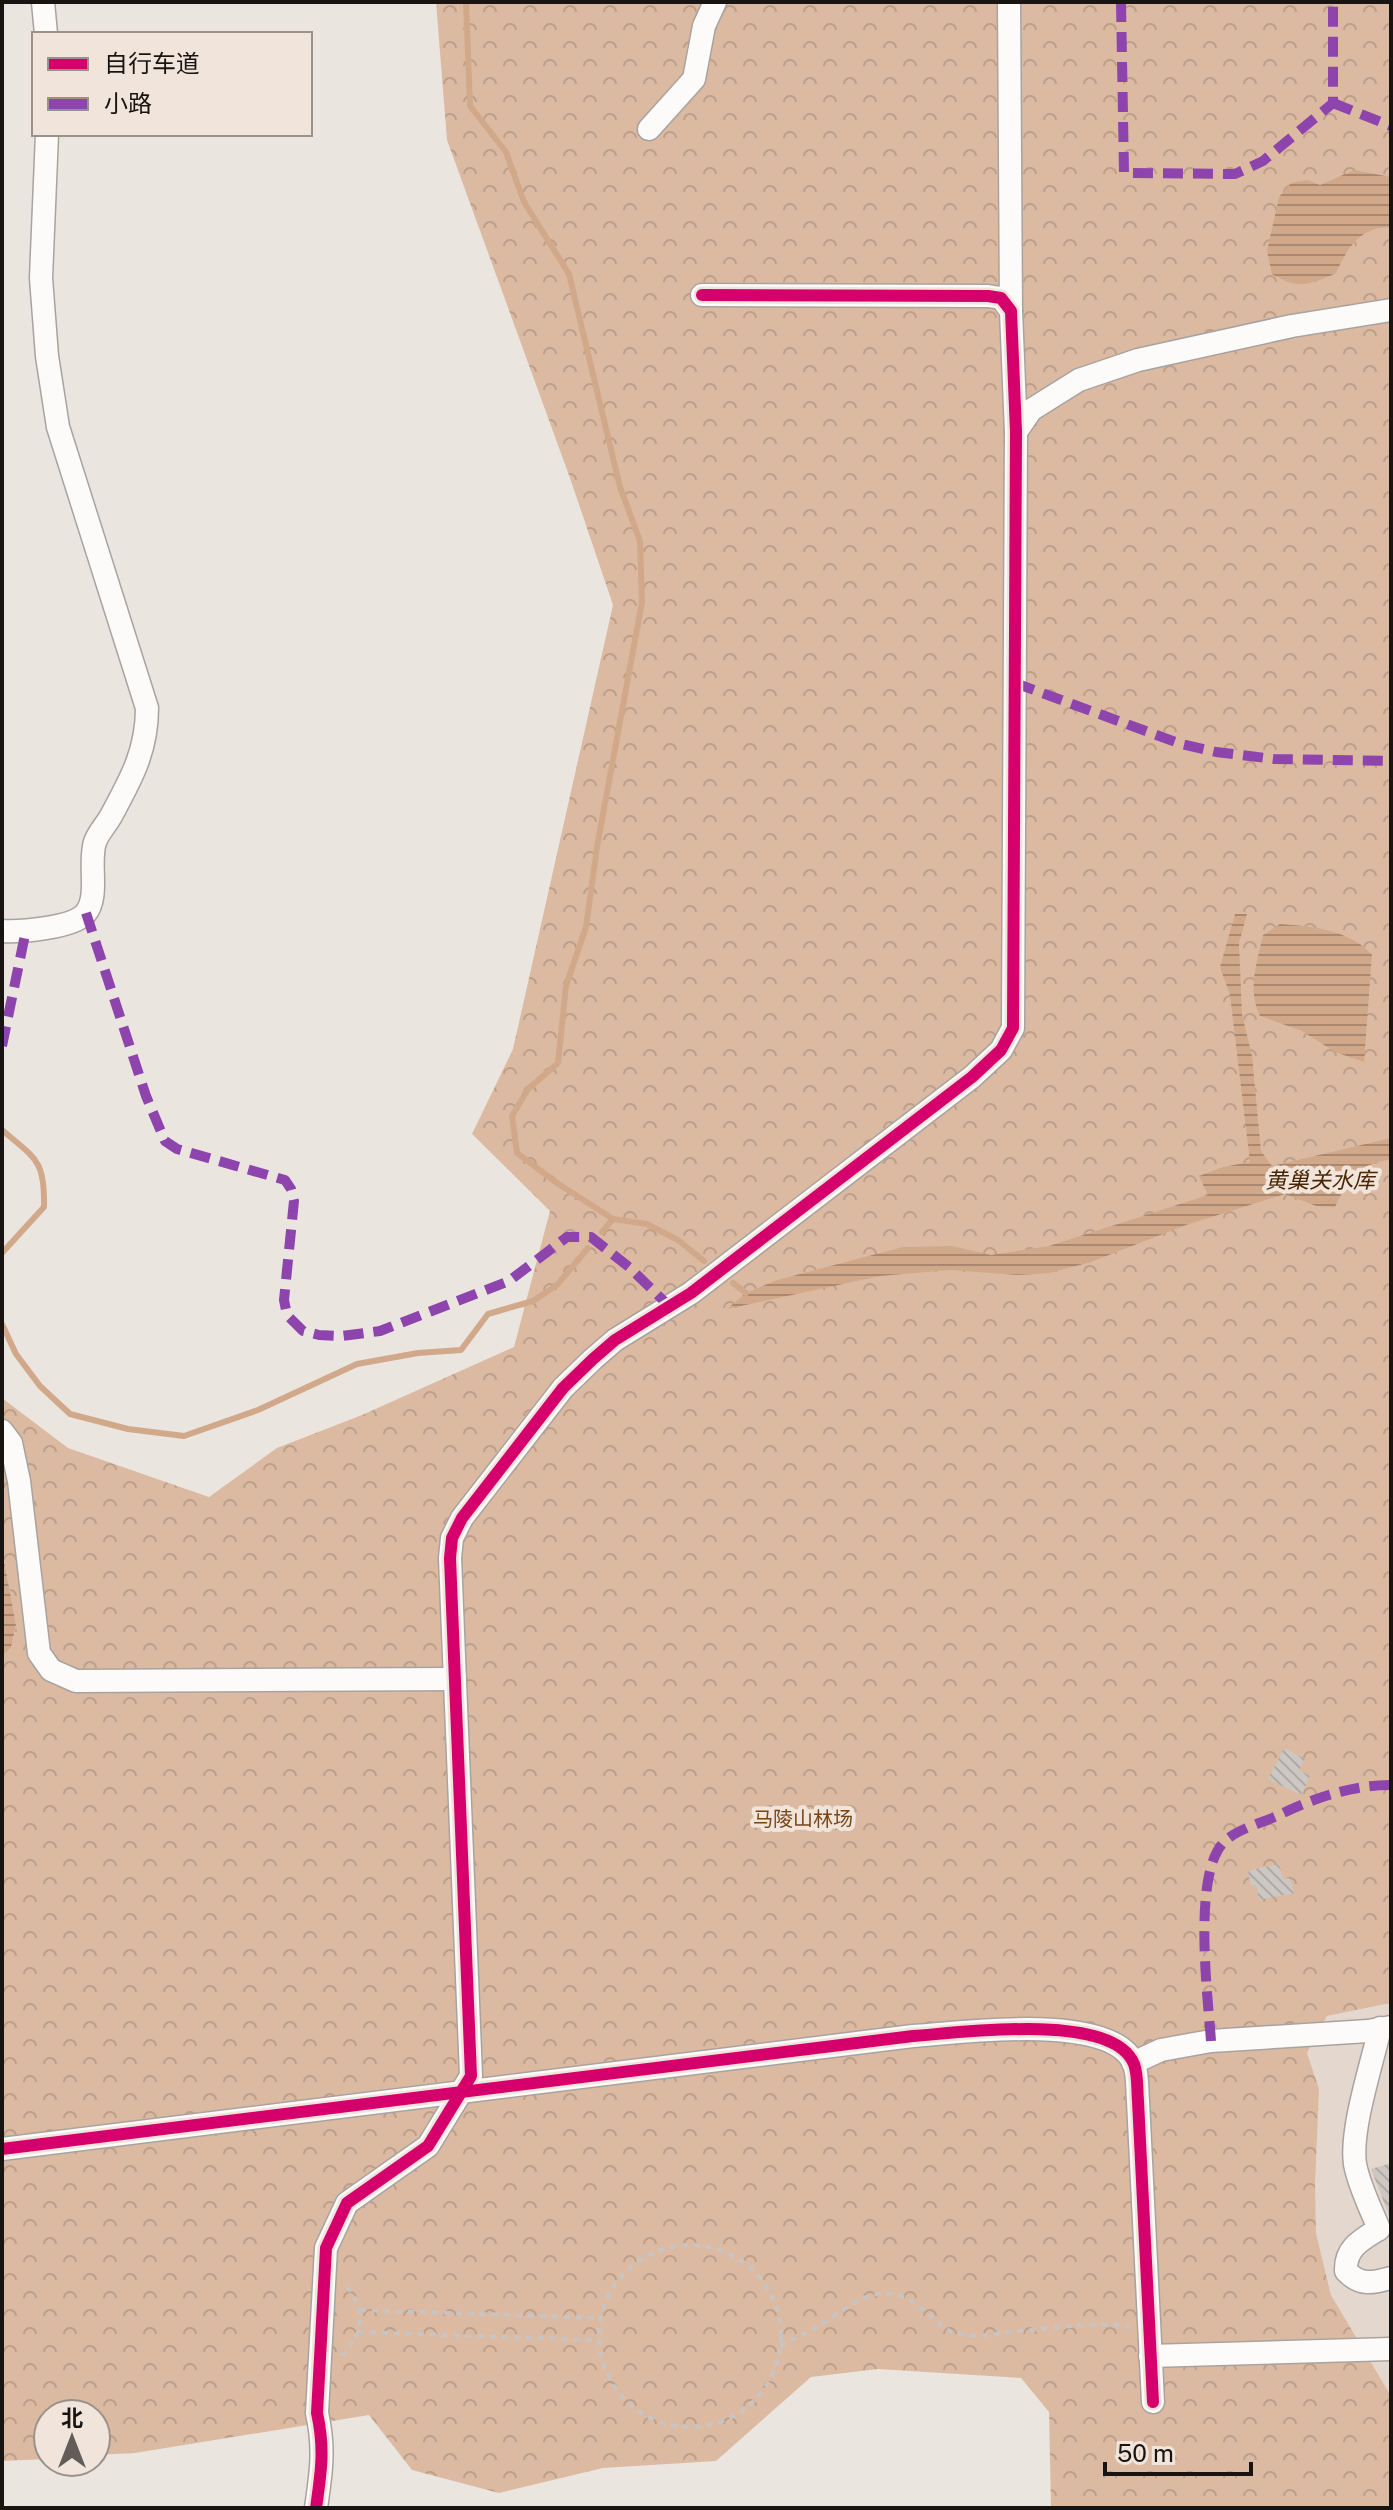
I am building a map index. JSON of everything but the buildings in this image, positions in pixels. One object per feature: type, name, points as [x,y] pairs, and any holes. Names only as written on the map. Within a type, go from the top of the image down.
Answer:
[{"type":"street","points":[[43,2],[46,32]]},
{"type":"street","points":[[649,129],[694,79],[704,26],[715,2]]},
{"type":"street","points":[[316,2508],[323,2460],[323,2440],[317,2413],[326,2248],[347,2203],[428,2146],[471,2076],[450,1558],[452,1538],[462,1518],[563,1388],[615,1340],[691,1293],[972,1077],[1001,1050],[1013,1028],[1016,432],[1011,311],[1009,2]]},
{"type":"street","points":[[2,931],[72,922],[86,913],[91,896],[95,840],[133,775],[147,734],[147,708],[58,427],[47,356],[41,278],[47,136]]},
{"type":"street","points":[[702,295],[988,296],[1001,298],[1011,311]]},
{"type":"street","points":[[1016,432],[1031,410],[1079,380],[1138,360],[1292,326],[1391,310]]},
{"type":"street","points":[[2,1431],[11,1443],[19,1481],[39,1653],[51,1670],[76,1681],[455,1679]]},
{"type":"street","points":[[2,2149],[913,2036],[1041,2027],[1086,2034],[1116,2044],[1133,2063],[1138,2101],[1153,2402]]},
{"type":"street","points":[[1133,2063],[1161,2050],[1211,2041],[1386,2028],[1356,2131],[1354,2152],[1355,2166],[1379,2229],[1351,2249],[1346,2260],[1346,2271],[1353,2279],[1364,2283],[1391,2278]]},
{"type":"street","points":[[1150,2348],[1391,2349]]},
{"type":"path","points":[[675,2245],[705,2245],[734,2255],[758,2274],[774,2299],[781,2329],[779,2359],[766,2386],[746,2409],[719,2423],[688,2427],[659,2422],[632,2407],[612,2385],[600,2358],[600,2318],[605,2298],[622,2273],[646,2255],[675,2245]]},
{"type":"path","points":[[320,2363],[341,2357],[352,2347],[358,2332],[360,2310],[355,2296],[345,2284],[325,2274]]},
{"type":"path","points":[[780,2346],[817,2327],[861,2298],[878,2293],[908,2298],[948,2331],[961,2334],[978,2336],[1125,2325],[1150,2348]]},
{"type":"path","points":[[360,2310],[600,2318]]},
{"type":"path","points":[[358,2332],[599,2340]]},
{"type":"shaded area","points":[[1391,2003],[1391,2396],[1331,2295],[1316,2233],[1307,2053],[1327,2016]]},
{"type":"green space","name":"马陵山林场","points":[[436,2],[1391,2],[1391,2003],[1327,2016],[1307,2053],[1319,2089],[1316,2233],[1331,2295],[1391,2396],[1391,2508],[1051,2508],[1049,2412],[1021,2378],[878,2369],[811,2377],[716,2461],[603,2468],[499,2493],[412,2470],[369,2415],[112,2454],[112,2398],[32,2398],[32,2460],[2,2461],[2,1656],[11,1648],[16,1626],[2,1549],[2,1398],[68,1448],[209,1497],[277,1448],[362,1415],[514,1347],[550,1211],[472,1134],[513,1049],[613,605],[447,140]]},
{"type":"water","points":[[1354,170],[1391,177],[1391,227],[1371,231],[1356,240],[1336,273],[1319,280],[1297,284],[1272,274],[1267,251],[1279,197],[1291,183],[1307,180],[1320,185]]},
{"type":"water","name":"黄巢关水库","points":[[1235,914],[1247,914],[1239,943],[1242,1014],[1252,1056],[1261,1151],[1272,1166],[1391,1138],[1391,1159],[1355,1174],[1335,1207],[1316,1206],[1285,1194],[1186,1225],[1091,1262],[1049,1273],[1018,1275],[950,1270],[880,1276],[727,1309],[746,1293],[777,1280],[903,1247],[952,1246],[991,1255],[1049,1246],[1208,1195],[1199,1176],[1250,1162],[1230,995],[1220,967]]},
{"type":"water","points":[[1280,924],[1317,928],[1342,935],[1372,955],[1364,1062],[1335,1052],[1302,1031],[1260,1016],[1254,996],[1258,956],[1263,935]]},
{"type":"water","points":[[2,1549],[16,1625],[11,1648],[2,1656]]},
{"type":"waterway","points":[[466,2],[470,106],[506,152],[524,202],[569,274],[620,487],[640,541],[642,602],[597,847],[586,927],[566,986],[558,1063],[528,1089],[512,1116],[517,1153],[613,1219]]},
{"type":"waterway","points":[[2,1130],[36,1162],[44,1191],[44,1207],[2,1253]]},
{"type":"waterway","points":[[602,1232],[613,1219],[647,1224],[678,1240],[704,1261]]},
{"type":"waterway","points":[[2,1324],[16,1354],[40,1386],[70,1414],[128,1429],[184,1436],[258,1410],[357,1364],[418,1353],[461,1350],[488,1314],[533,1301],[557,1285],[588,1248]]},
{"type":"waterway","points":[[733,1283],[746,1293]]},
{"type":"marked path","points":[[1121,2],[1124,173],[1235,174],[1263,161],[1333,103],[1333,2]]},
{"type":"marked path","points":[[1333,103],[1391,126]]},
{"type":"marked path","points":[[1015,683],[1181,744],[1216,752],[1274,759],[1391,761]]},
{"type":"marked path","points":[[86,913],[146,1096],[165,1141],[177,1149],[285,1180],[291,1189],[294,1201],[284,1300],[287,1315],[303,1331],[342,1336],[380,1331],[509,1281],[567,1237],[591,1237],[629,1267],[669,1306]]},
{"type":"marked path","points":[[2,1046],[26,930]]},
{"type":"marked path","points":[[1211,2041],[1205,1967],[1205,1907],[1214,1858],[1224,1842],[1243,1830],[1320,1798],[1362,1787],[1391,1785]]},
{"type":"cycle path","points":[[316,2508],[321,2461],[317,2413],[326,2248],[347,2203],[428,2146],[471,2076],[450,1558],[452,1538],[462,1518],[563,1388],[593,1359],[615,1340],[691,1293],[972,1077],[1001,1050],[1013,1028],[1016,432],[1011,311],[1001,298],[988,296],[702,295]]},
{"type":"cycle path","points":[[2,2149],[913,2036],[1033,2029],[1097,2037],[1120,2047],[1134,2064],[1136,2072],[1153,2402]]}]
